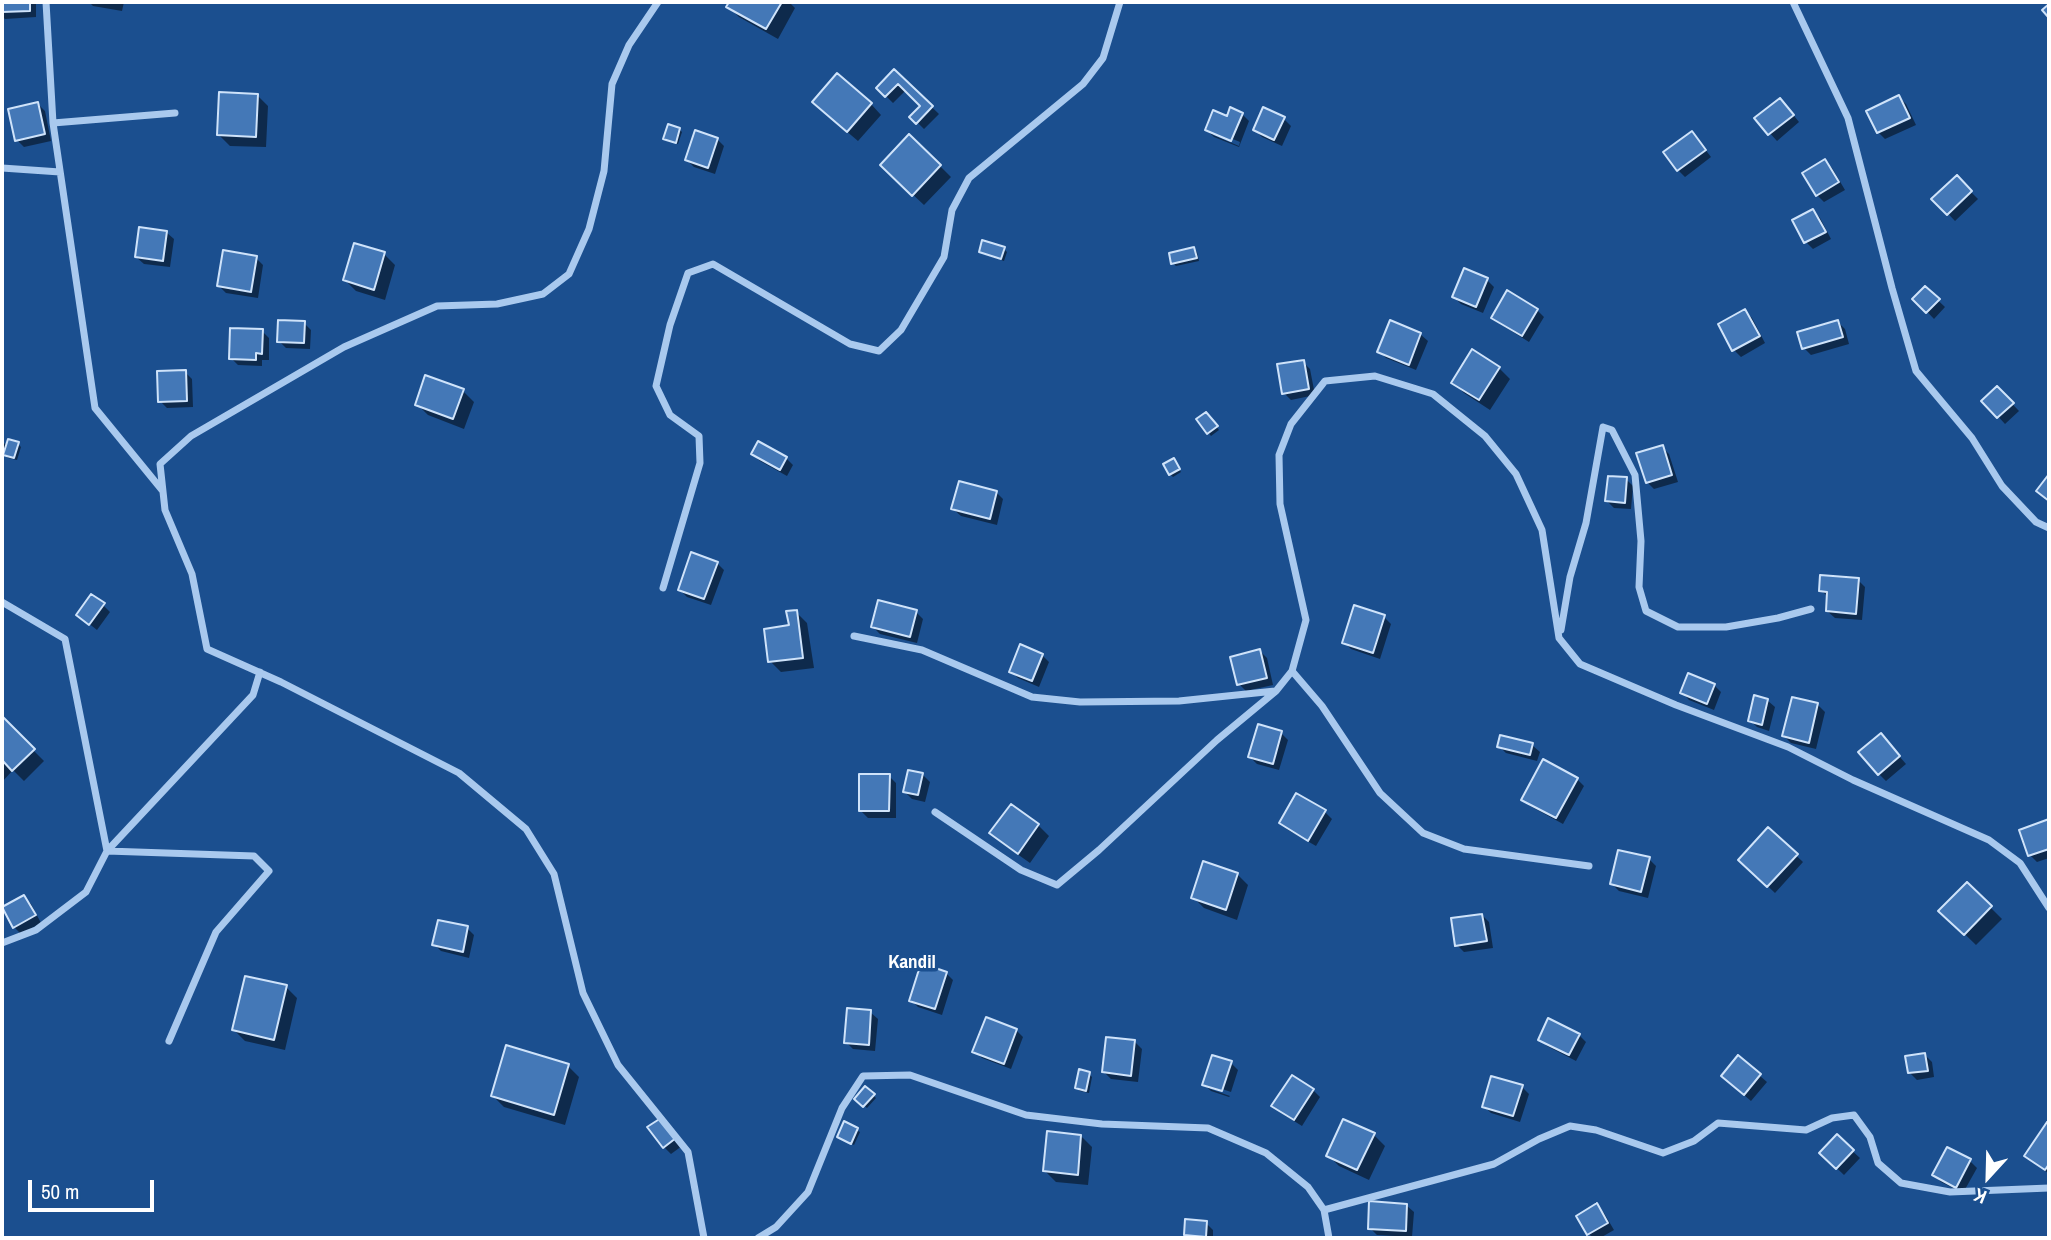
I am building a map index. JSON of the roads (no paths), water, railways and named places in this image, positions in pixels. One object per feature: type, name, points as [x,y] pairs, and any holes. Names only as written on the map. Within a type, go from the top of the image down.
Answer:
[{"type":"street","points":[[46,2],[53,123],[95,408],[163,490]]},
{"type":"street","points":[[658,2],[629,45],[612,84],[604,172],[589,229],[569,274],[543,294],[497,304],[437,306],[344,347],[191,436],[160,464],[165,510],[192,574],[207,649],[260,672],[459,773],[526,829],[554,874],[583,993],[618,1065],[688,1152],[704,1238]]},
{"type":"street","points":[[663,588],[700,463],[698,436],[670,415],[656,386],[670,325],[688,273],[713,264],[850,344],[879,351],[901,330],[944,257],[952,210],[969,178],[1083,84],[1103,58],[1120,2]]},
{"type":"street","points":[[1793,2],[1848,118],[1916,371],[1972,438],[2002,486],[2036,522],[2049,528]]},
{"type":"street","points":[[53,123],[175,113]]},
{"type":"street","points":[[2,168],[60,172]]},
{"type":"street","points":[[935,812],[1021,870],[1056,885],[1099,850],[1217,740],[1276,691],[1292,671],[1306,620],[1280,504],[1279,455],[1291,424],[1325,381],[1375,376],[1433,394],[1485,436],[1516,474],[1542,530],[1559,638],[1580,664],[1676,705],[1788,747],[1989,839],[2020,863],[2049,908]]},
{"type":"street","points":[[1559,638],[1570,577],[1586,523],[1603,427],[1612,430],[1635,475],[1641,541],[1639,587],[1646,611],[1678,627],[1726,627],[1811,609]]},
{"type":"street","points":[[2,602],[65,639],[107,851]]},
{"type":"street","points":[[854,636],[922,650],[1032,697],[1080,702],[1179,701],[1276,691]]},
{"type":"street","points":[[1292,671],[1321,706],[1380,793],[1423,833],[1464,849],[1589,866]]},
{"type":"street","points":[[2,943],[36,930],[86,892],[107,851],[253,695],[260,672]]},
{"type":"street","points":[[107,851],[254,856],[269,872],[216,932],[169,1041]]},
{"type":"street","points":[[758,1238],[776,1227],[808,1192],[842,1108],[863,1076],[909,1075],[1026,1115],[1102,1124],[1208,1128],[1266,1153],[1308,1187],[1324,1210],[1329,1238]]},
{"type":"street","points":[[1324,1210],[1494,1164],[1539,1139],[1570,1126],[1595,1130],[1663,1153],[1694,1141],[1718,1123],[1806,1130],[1832,1118],[1854,1115],[1870,1137],[1878,1163],[1901,1183],[1950,1192],[2049,1188]]},
{"type":"district","name":"Kandil","points":[[912,963]]}]
